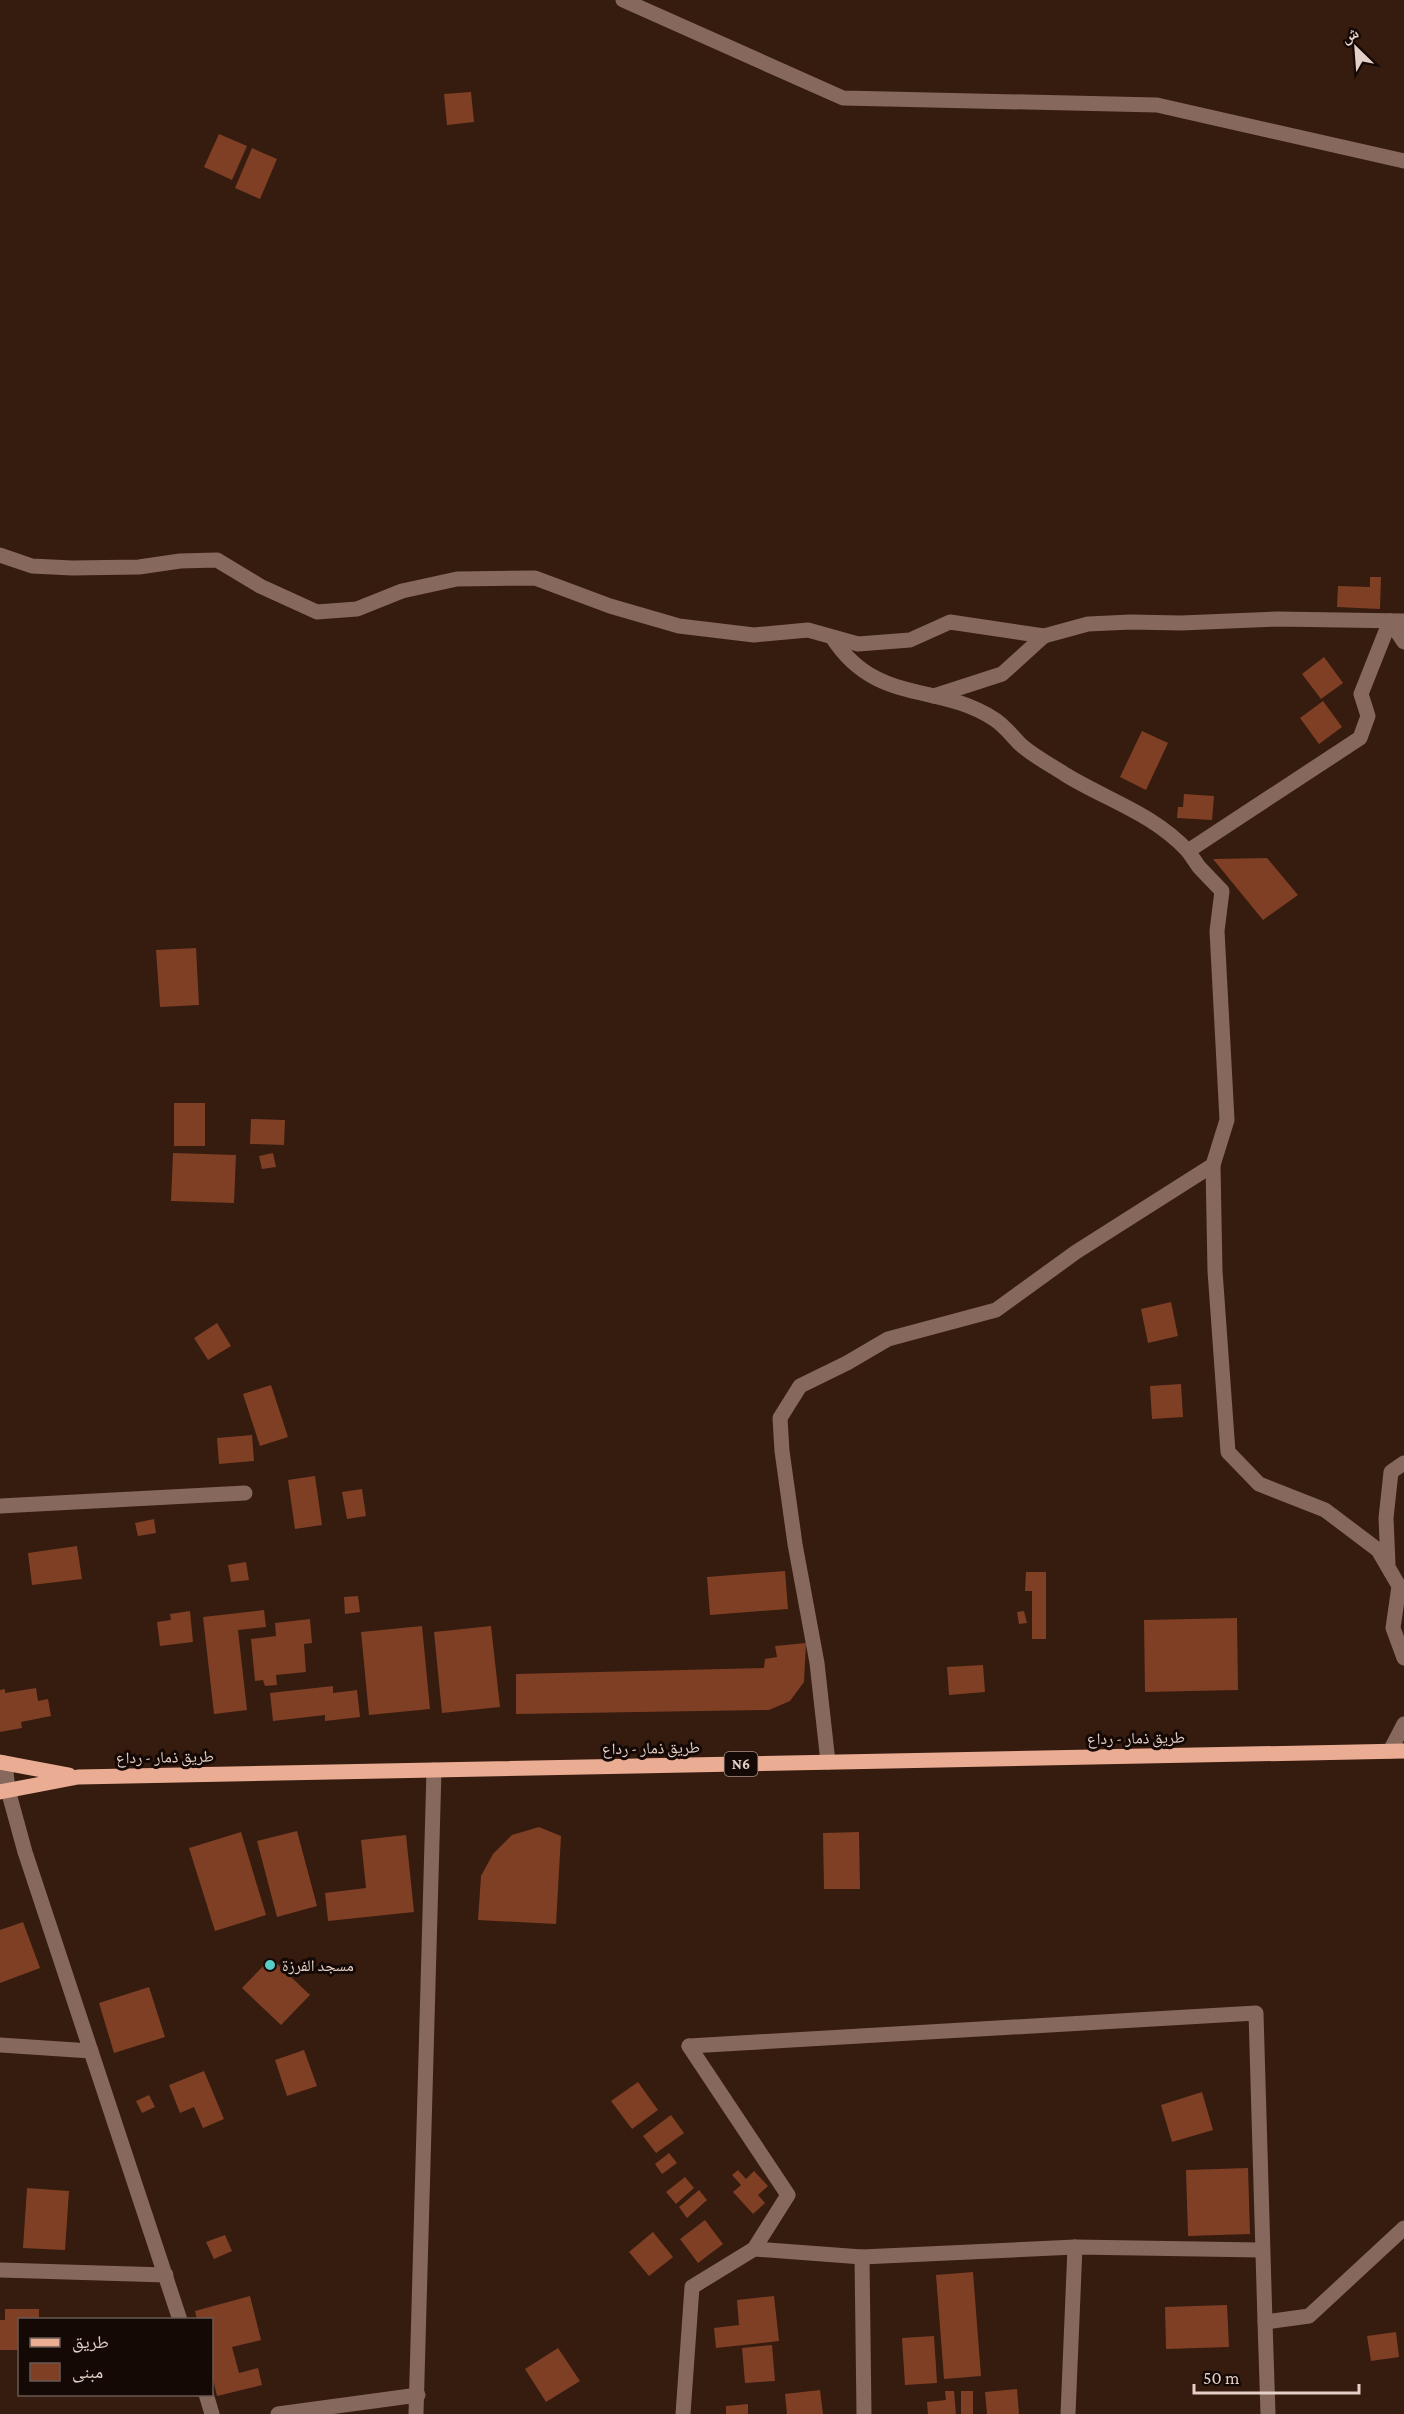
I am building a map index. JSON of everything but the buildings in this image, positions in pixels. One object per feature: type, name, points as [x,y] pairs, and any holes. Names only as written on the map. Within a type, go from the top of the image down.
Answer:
[{"type":"main road","name":"طريق ذمار - رداع","points":[[78,1777],[1397,1751]]},
{"type":"main road","name":"N6","points":[[2,1762],[78,1777]]},
{"type":"main road","name":"N6","points":[[4,1791],[78,1777]]},
{"type":"street","points":[[623,0],[843,98],[1157,105],[1404,161]]},
{"type":"street","points":[[0,555],[32,566],[72,568],[139,567],[180,561],[218,560],[260,585],[317,612],[357,609],[402,591],[457,579],[535,578],[610,606],[680,626],[754,635],[808,630],[858,644],[910,640],[950,622],[1044,636],[1088,624],[1120,622],[1181,623],[1218,619],[1397,621]]},
{"type":"street","points":[[1397,621],[1404,642]]},
{"type":"street","points":[[1188,851],[1360,738],[1368,716],[1361,694],[1397,621]]},
{"type":"street","points":[[932,697],[1002,674],[1044,636]]},
{"type":"street","points":[[832,637],[844,655],[875,679],[957,703],[994,719],[1022,745],[1067,776],[1131,807],[1172,834],[1222,891],[1217,931],[1227,1120],[1213,1164],[1215,1271],[1228,1452],[1259,1484],[1325,1510],[1378,1550],[1399,1586],[1393,1628],[1404,1658]]},
{"type":"street","points":[[828,1762],[817,1663],[782,1451],[780,1418],[800,1386],[847,1363],[888,1339],[996,1310],[1076,1252],[1213,1164]]},
{"type":"street","points":[[1388,1567],[1386,1518],[1391,1472],[1404,1463]]},
{"type":"street","points":[[0,1506],[244,1493]]},
{"type":"street","points":[[1397,1751],[1404,1724]]},
{"type":"street","points":[[2,1762],[4,1791],[180,2318]]},
{"type":"street","points":[[416,2414],[434,1770]]},
{"type":"street","points":[[683,2414],[692,2287],[754,2249],[788,2195],[689,2046],[1256,2013],[1268,2414]]},
{"type":"street","points":[[0,2045],[91,2051]]},
{"type":"street","points":[[1265,2322],[1309,2316],[1404,2228]]},
{"type":"street","points":[[754,2249],[862,2257],[1075,2247],[1262,2250]]},
{"type":"street","points":[[1068,2414],[1075,2247]]},
{"type":"street","points":[[862,2257],[864,2414]]},
{"type":"street","points":[[0,2270],[166,2275]]},
{"type":"street","points":[[278,2414],[418,2395]]},
{"type":"street","points":[[207,2396],[212,2414]]},
{"type":"place","name":"مسجد الفرزة","points":[[270,1965]]}]
